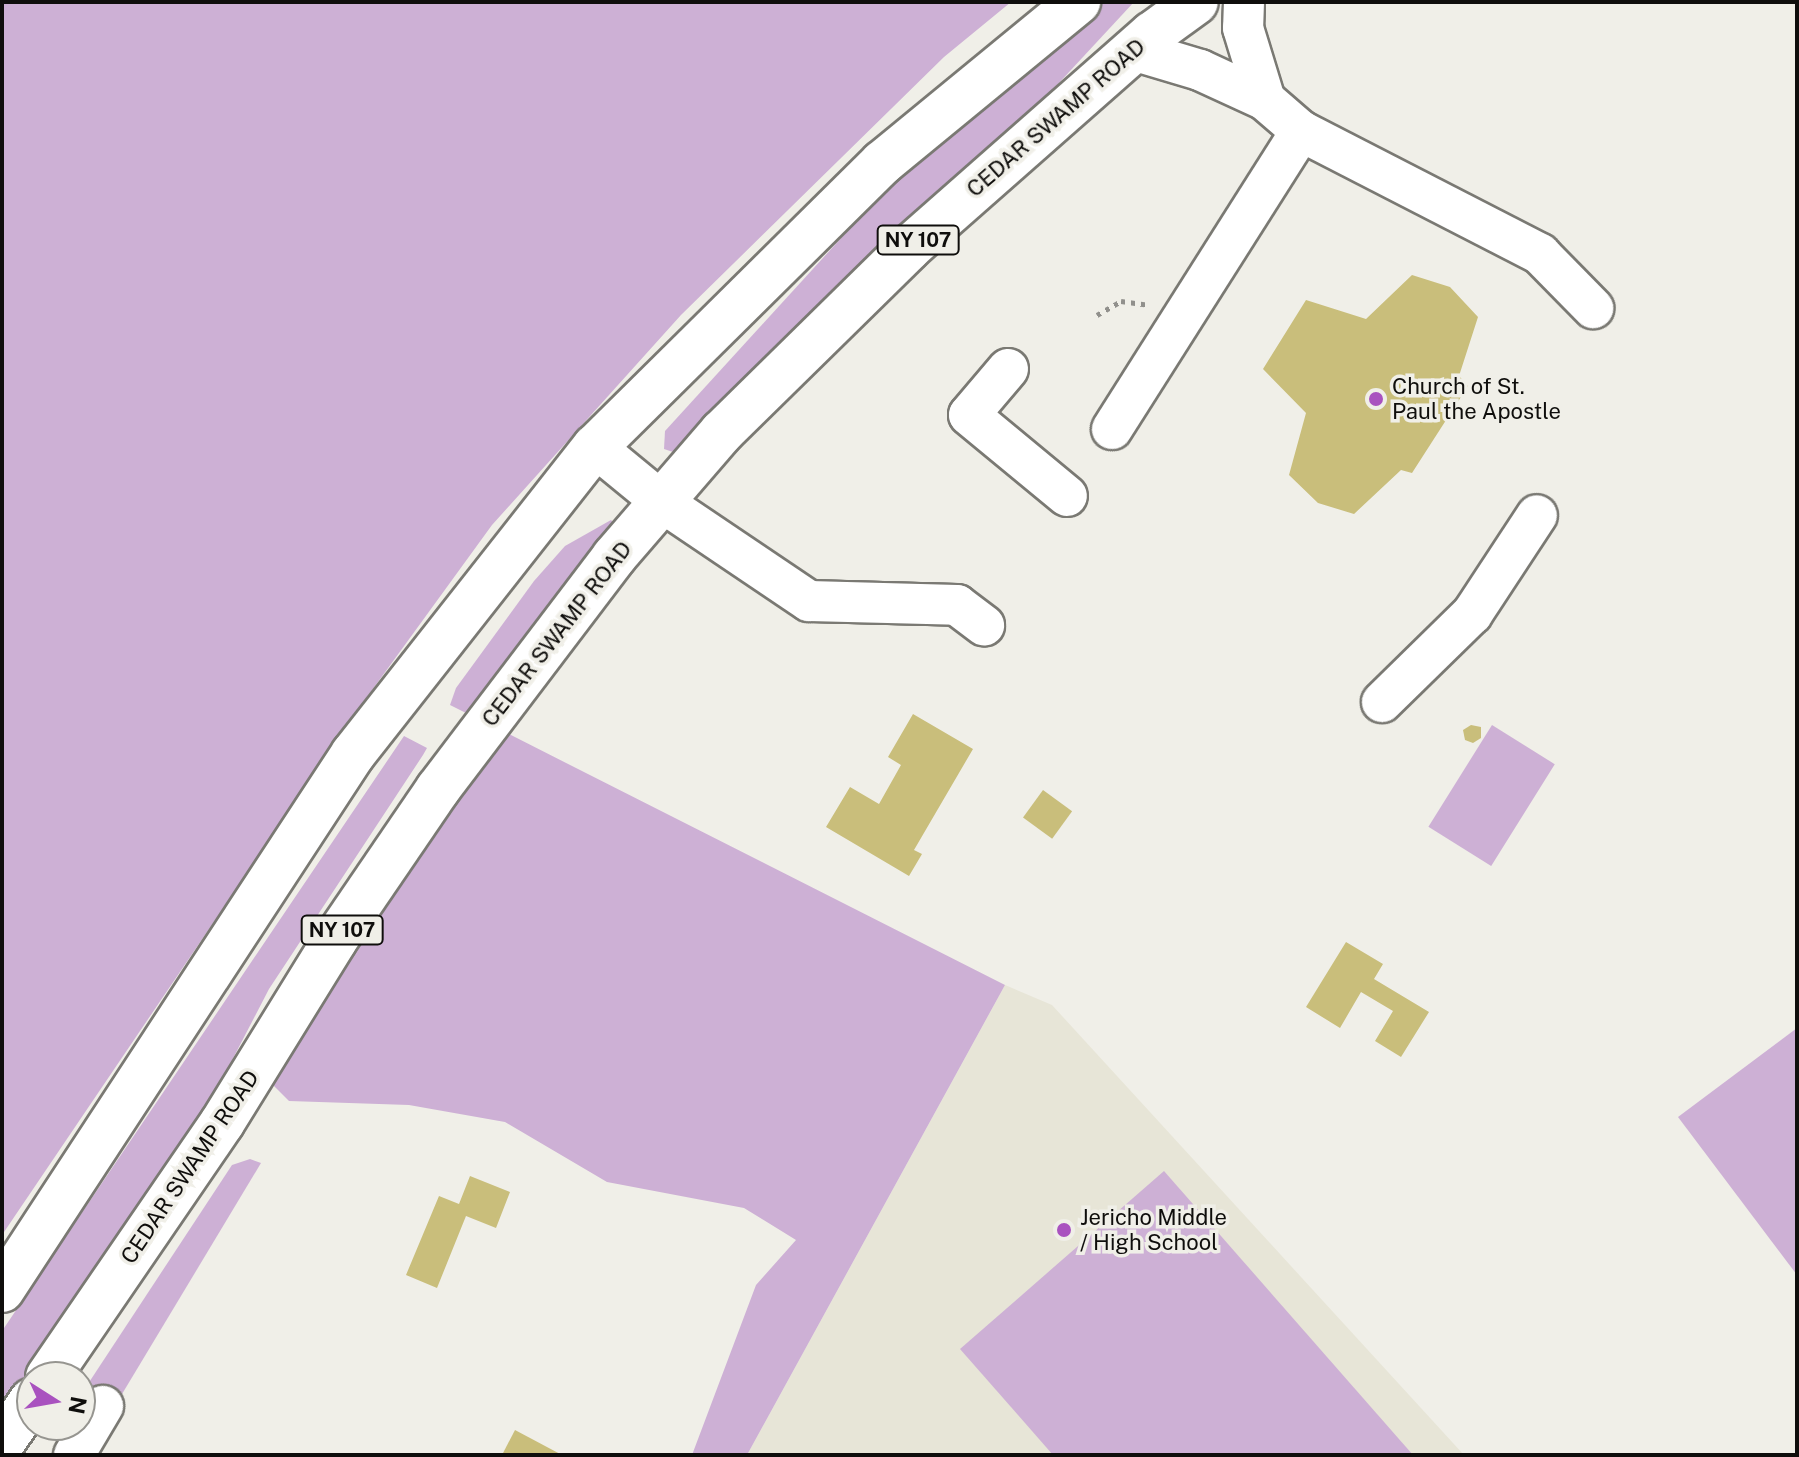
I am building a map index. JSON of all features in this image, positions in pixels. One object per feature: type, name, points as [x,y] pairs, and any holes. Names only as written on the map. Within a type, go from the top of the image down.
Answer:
[{"type":"main road","points":[[2,1290],[353,754],[595,447],[882,163],[1078,2]]},
{"type":"main road","name":"CEDAR SWAMP ROAD","points":[[59,1361],[222,1123],[335,940],[438,789],[662,502],[722,432],[909,248],[1133,50],[1196,2]]},
{"type":"main road","points":[[2,1443],[16,1423]]},
{"type":"street","points":[[1244,2],[1243,28],[1265,100]]},
{"type":"street","points":[[1133,50],[1200,70],[1265,100],[1301,131],[1540,254],[1593,308]]},
{"type":"street","points":[[1112,429],[1301,131]]},
{"type":"street","points":[[1008,369],[969,415],[1067,496]]},
{"type":"street","points":[[595,447],[662,502],[809,601],[957,605],[984,625]]},
{"type":"street","points":[[1382,702],[1472,614],[1537,515]]},
{"type":"street","points":[[74,1455],[103,1406]]},
{"type":"path","points":[[1097,315],[1107,305],[1135,301],[1177,323]]},
{"type":"shaded area","points":[[2,2],[1011,2],[944,57],[681,315],[492,525],[351,719],[2,1235]]},
{"type":"shaded area","points":[[1102,2],[1134,2],[1019,126],[679,454],[664,449],[665,431],[917,155]]},
{"type":"shaded area","points":[[611,520],[618,527],[468,714],[450,705],[456,688],[534,581],[565,546]]},
{"type":"shaded area","points":[[1492,725],[1555,764],[1491,866],[1428,827]]},
{"type":"shaded area","points":[[493,726],[1005,985],[747,1455],[692,1455],[756,1285],[796,1240],[744,1208],[607,1182],[505,1122],[409,1105],[289,1101],[272,1084],[274,1058]]},
{"type":"shaded area","points":[[404,736],[427,748],[269,989],[214,1095],[35,1361],[16,1361],[16,1389],[2,1410],[2,1331]]},
{"type":"shaded area","name":"Jericho Middle / High School","points":[[1005,985],[1052,1005],[1464,1455],[747,1455]]},
{"type":"shaded area","points":[[1797,1028],[1797,1275],[1678,1117]]},
{"type":"shaded area","points":[[250,1159],[261,1163],[110,1414],[96,1414],[96,1372],[232,1165]]},
{"type":"shaded area","points":[[1164,1171],[1413,1455],[1053,1455],[960,1349]]},
{"type":"building","name":"Church of St. Paul the Apostle","points":[[1412,275],[1450,287],[1478,317],[1459,376],[1468,386],[1412,473],[1401,470],[1354,514],[1318,503],[1289,475],[1306,413],[1263,369],[1306,300],[1366,319]]},
{"type":"building","points":[[913,714],[973,749],[914,850],[922,854],[909,876],[826,827],[850,787],[879,804],[901,765],[888,757]]},
{"type":"building","points":[[1471,725],[1481,727],[1481,738],[1473,743],[1465,740],[1463,730]]},
{"type":"building","points":[[1043,790],[1072,811],[1052,839],[1023,818]]},
{"type":"building","points":[[1346,942],[1383,964],[1374,979],[1429,1012],[1401,1057],[1375,1041],[1393,1011],[1361,992],[1340,1028],[1306,1007]]},
{"type":"building","points":[[470,1176],[510,1192],[496,1228],[466,1216],[437,1288],[406,1275],[439,1196],[459,1204]]},
{"type":"building","points":[[515,1430],[562,1455],[502,1455]]},
{"type":"place","name":"Church of St. Paul the Apostle","points":[[1376,399]]},
{"type":"place","name":"Jericho Middle / High School","points":[[1064,1230]]}]
